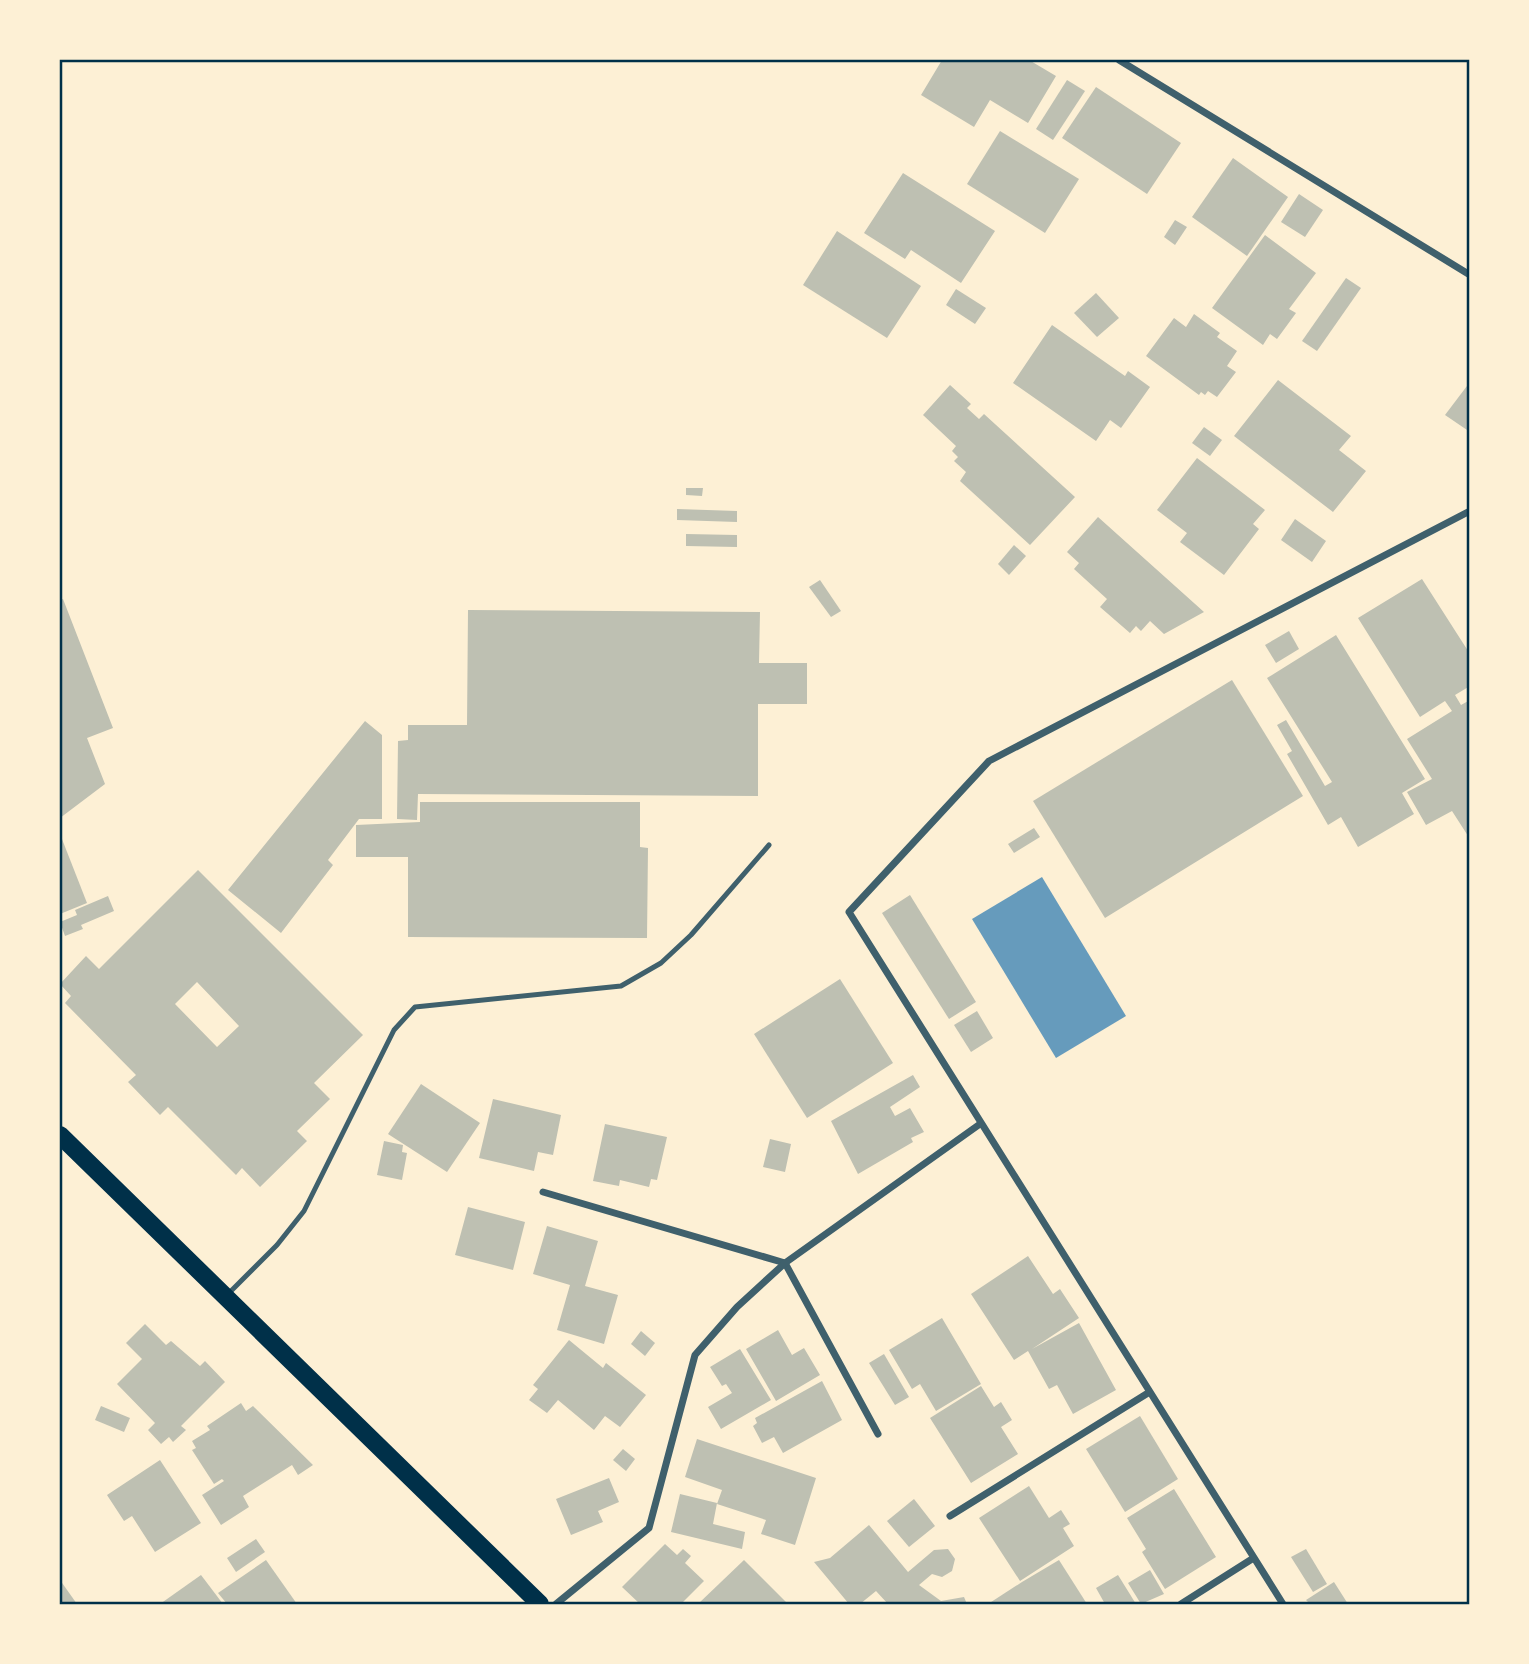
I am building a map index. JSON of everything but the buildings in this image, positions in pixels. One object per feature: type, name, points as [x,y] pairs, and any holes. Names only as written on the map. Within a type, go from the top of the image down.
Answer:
[{"type":"main road","points":[[60,1135],[540,1605]]},
{"type":"street","points":[[1119,60],[1469,275]]},
{"type":"street","points":[[1283,1605],[849,912],[989,761],[1469,511]]},
{"type":"street","points":[[556,1605],[649,1528],[695,1355],[737,1307],[785,1263],[980,1124]]},
{"type":"street","points":[[543,1192],[785,1263],[878,1434]]},
{"type":"street","points":[[950,1516],[1148,1393]]},
{"type":"street","points":[[1181,1605],[1252,1559]]},
{"type":"lane","points":[[224,1298],[278,1245],[304,1211],[394,1030],[415,1007],[621,986],[661,963],[691,935],[769,845]]},
{"type":"water","points":[[1042,877],[1126,1016],[1056,1058],[972,919]]}]
